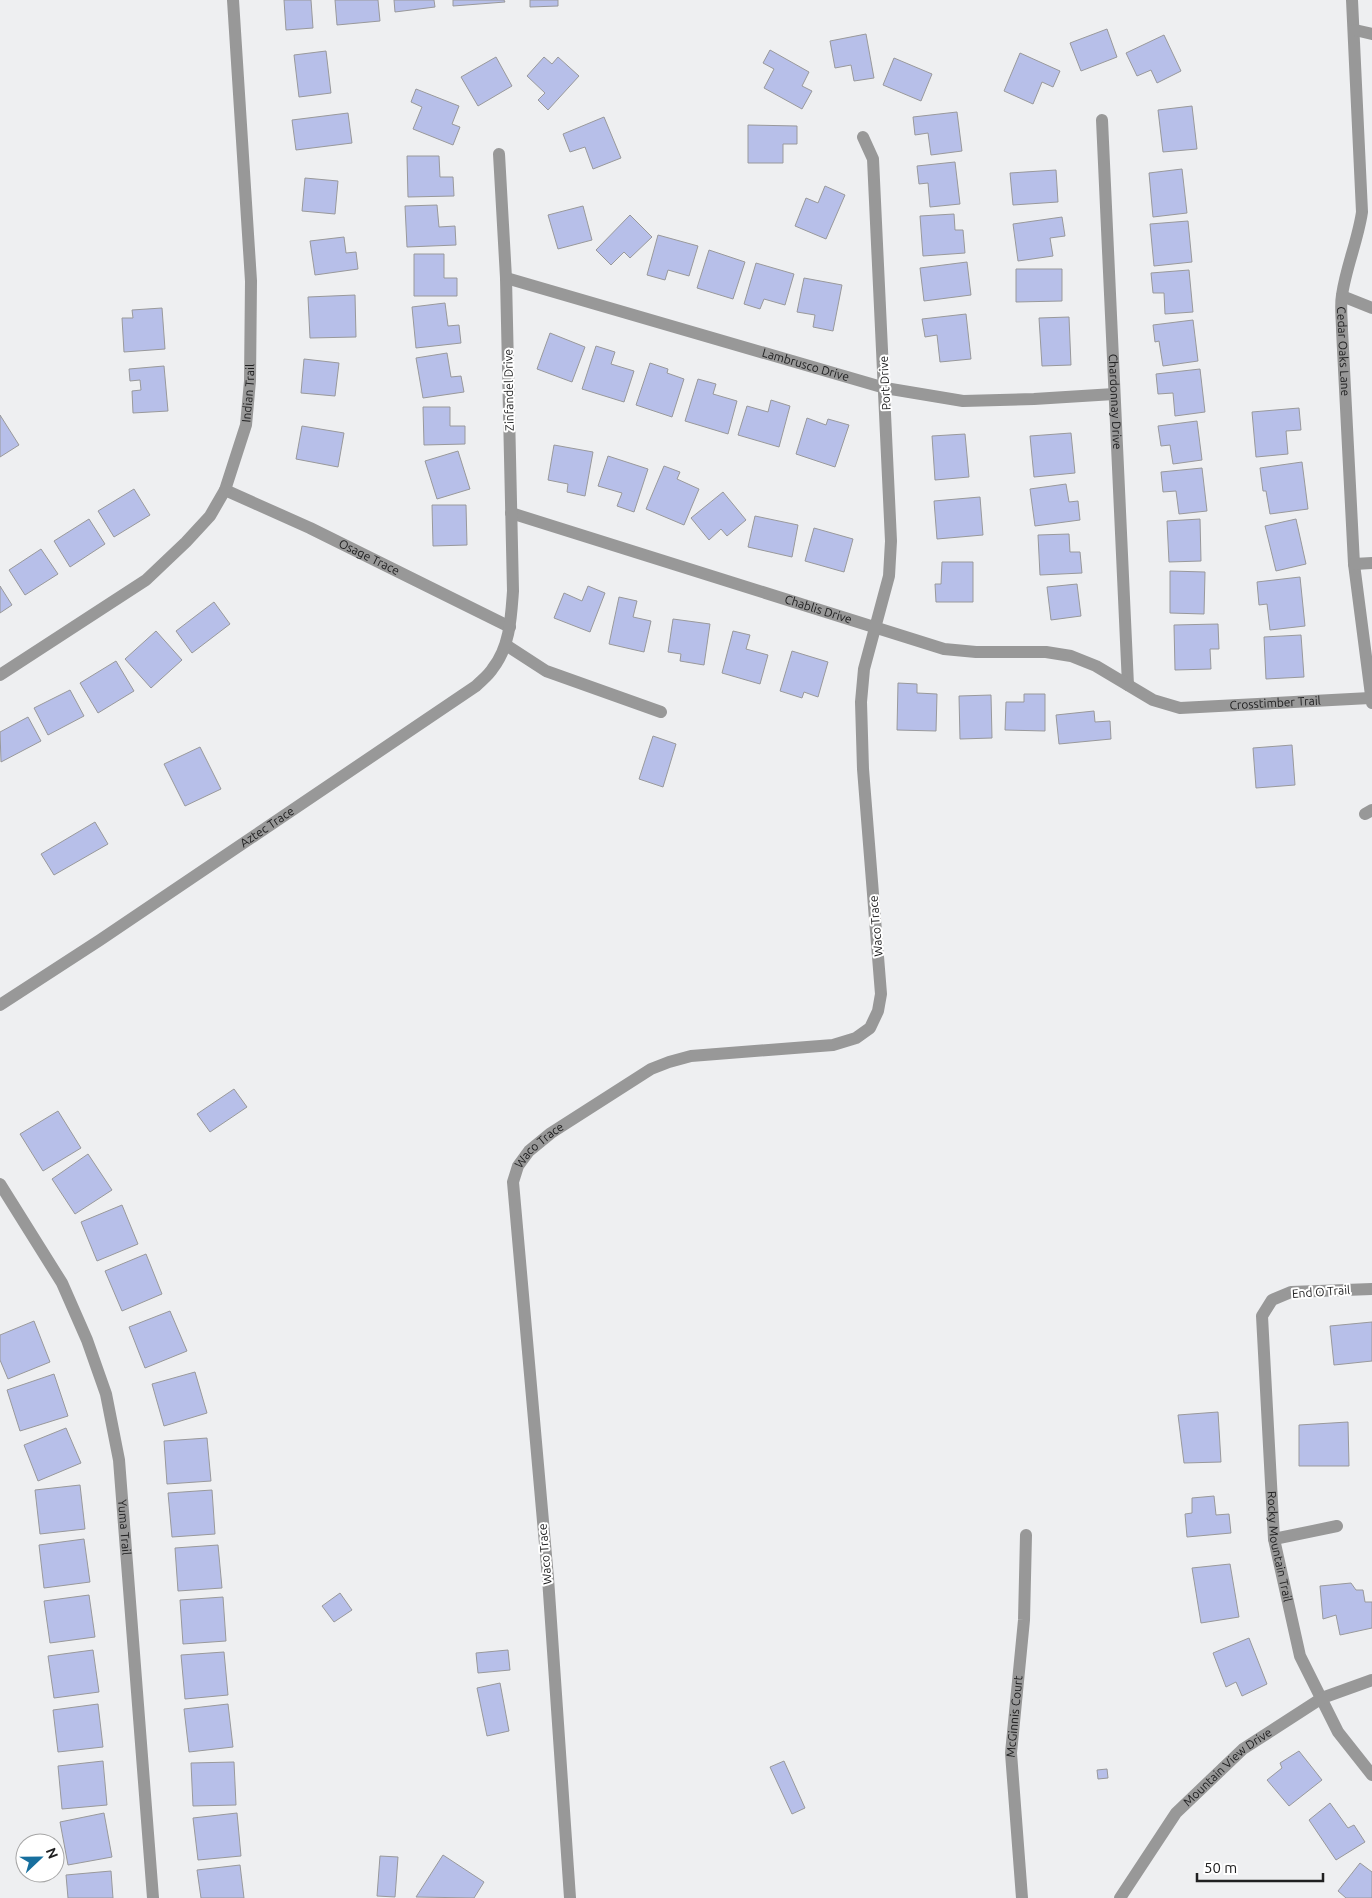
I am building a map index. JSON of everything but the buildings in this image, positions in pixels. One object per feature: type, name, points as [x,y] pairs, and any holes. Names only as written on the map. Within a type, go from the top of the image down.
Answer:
[{"type":"street","name":"Indian Trail","points":[[0,675],[146,580],[210,516],[225,490],[246,425],[250,381],[251,281],[233,0]]},
{"type":"street","name":"Cedar Oaks Lane","points":[[1352,0],[1355,30],[1362,212],[1359,234],[1351,257],[1342,296],[1342,330],[1354,564],[1371,701]]},
{"type":"street","points":[[1355,30],[1372,34]]},
{"type":"street","name":"Chardonnay Drive","points":[[1102,120],[1128,685]]},
{"type":"street","name":"Port Drive","points":[[863,137],[873,159],[891,541],[889,576],[876,629]]},
{"type":"street","name":"Zinfandel Drive","points":[[499,154],[506,278],[513,591],[510,627]]},
{"type":"street","name":"Lambrusco Drive","points":[[506,278],[885,388],[964,401],[1114,394]]},
{"type":"street","points":[[1342,296],[1372,308]]},
{"type":"street","name":"Osage Trace","points":[[225,490],[310,528],[510,627]]},
{"type":"street","name":"Chablis Drive","points":[[511,513],[944,649],[976,652],[1046,652],[1071,656],[1096,666],[1128,685]]},
{"type":"street","points":[[1354,564],[1372,563]]},
{"type":"street","name":"Aztec Trace","points":[[0,1006],[476,686],[494,668],[506,646],[510,627]]},
{"type":"street","name":"Waco Trace","points":[[570,1898],[548,1578],[514,1182],[518,1166],[529,1151],[551,1133],[651,1069],[691,1056],[833,1044],[856,1038],[870,1028],[878,1011],[881,994],[863,769],[861,702],[864,669],[876,629]]},
{"type":"street","points":[[506,646],[546,671],[661,712]]},
{"type":"street","name":"Crosstimber Trail","points":[[1128,685],[1153,700],[1180,708],[1371,701]]},
{"type":"street","name":"Yuma Trail","points":[[0,1184],[62,1283],[87,1340],[106,1394],[119,1460],[153,1898]]},
{"type":"street","name":"End O Trail","points":[[1272,1300],[1291,1292],[1372,1289]]},
{"type":"street","name":"Rocky Mountain Trail","points":[[1272,1300],[1262,1316],[1274,1539],[1300,1656],[1338,1732],[1372,1775]]},
{"type":"street","points":[[1274,1539],[1337,1526]]},
{"type":"street","name":"McGinnis Court","points":[[1022,1898],[1011,1753],[1024,1620],[1026,1535]]},
{"type":"street","name":"Mountain View Drive","points":[[1120,1898],[1176,1813],[1243,1749],[1322,1698],[1372,1680]]}]
